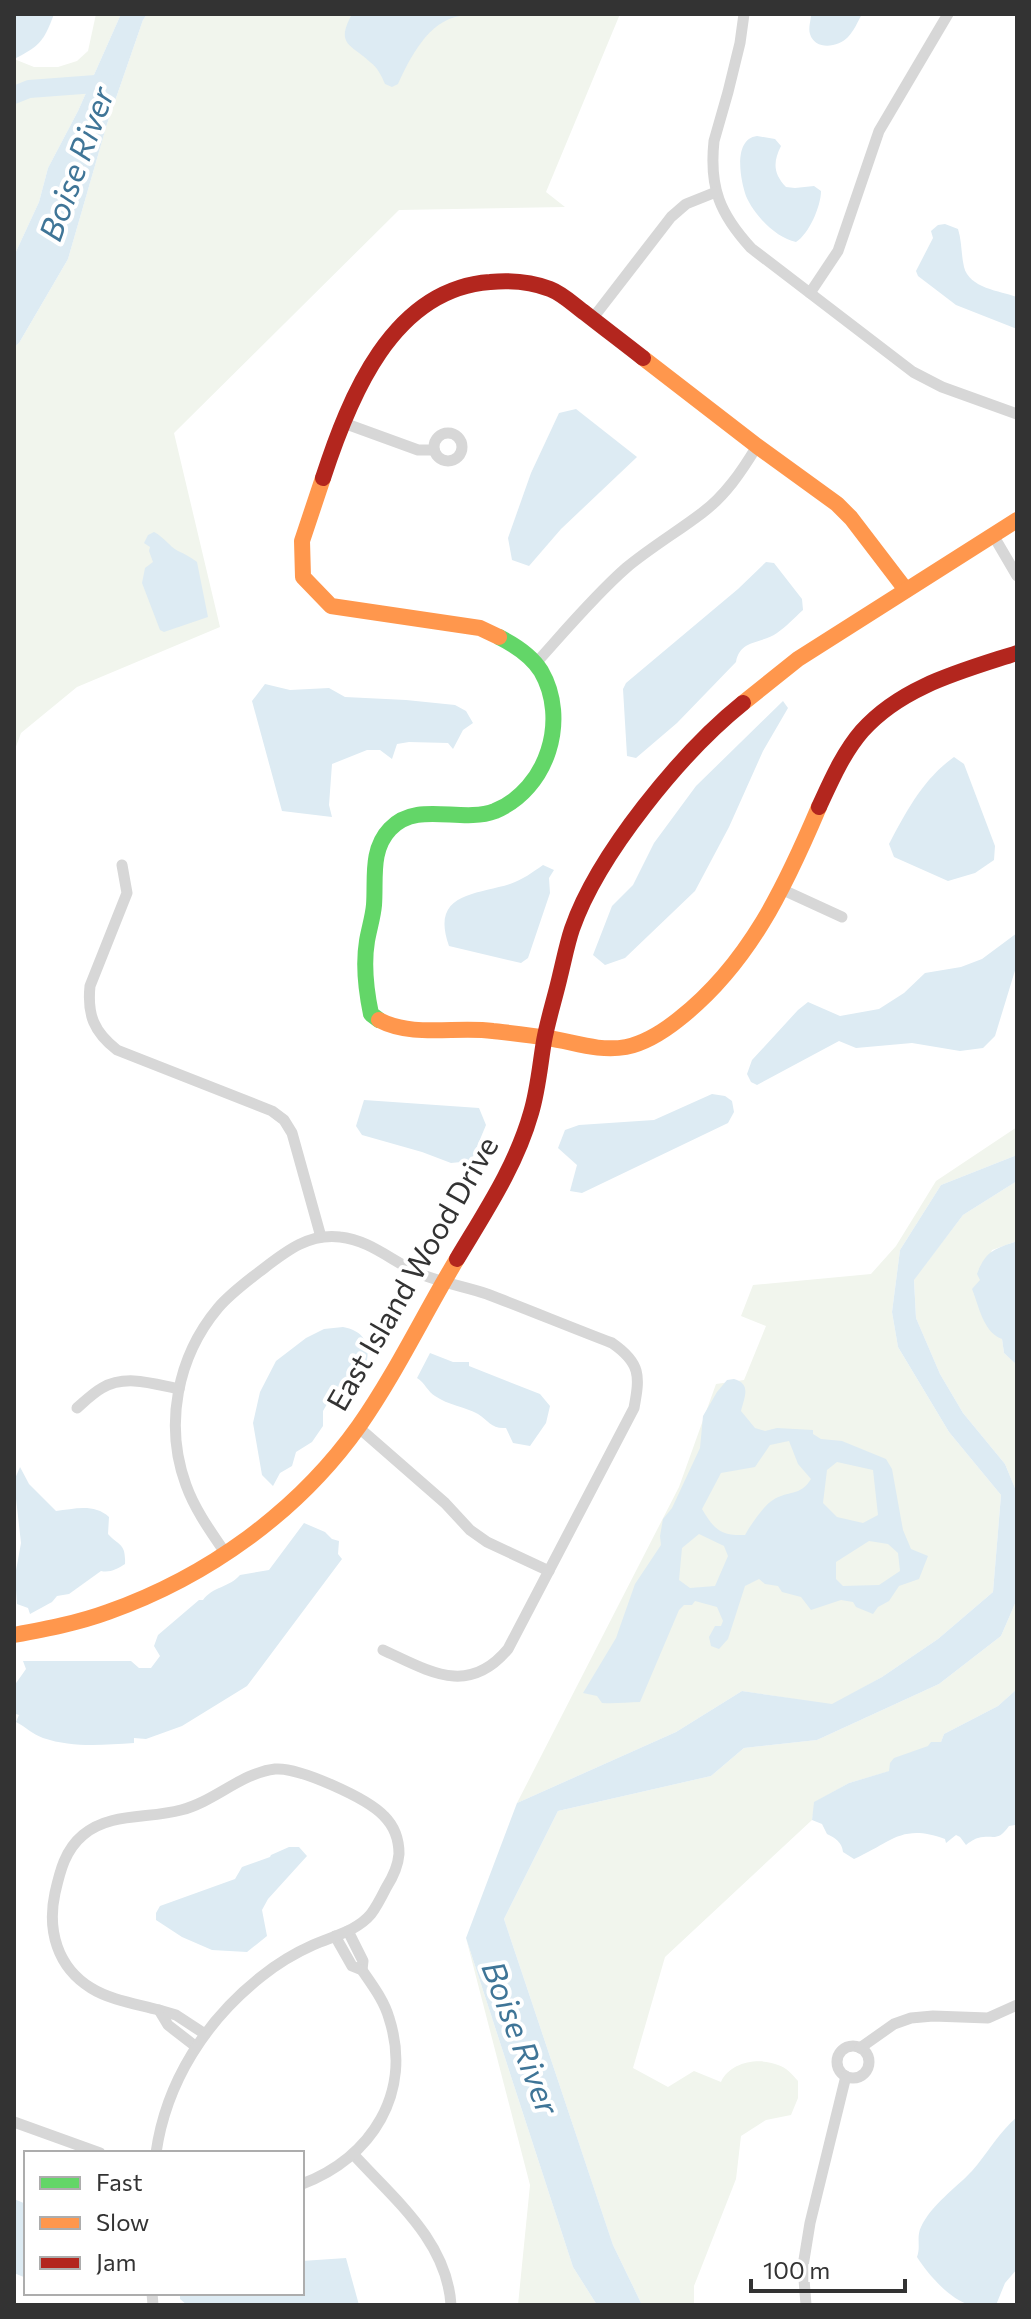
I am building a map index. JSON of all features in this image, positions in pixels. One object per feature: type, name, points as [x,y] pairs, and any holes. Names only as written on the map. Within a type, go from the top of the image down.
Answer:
[{"type":"street","points":[[744,14],[712,158],[716,192],[731,225],[751,248],[927,381],[1017,414]]},
{"type":"street","points":[[810,293],[838,251],[879,131],[948,14]]},
{"type":"street","points":[[593,318],[671,217],[686,204],[716,192]]},
{"type":"street","points":[[906,590],[837,504],[552,290],[518,280],[474,283],[450,290],[411,314],[393,333],[376,359],[341,422],[302,541],[303,577],[331,606],[480,628],[495,634],[536,663],[544,677],[556,718],[544,764],[515,800],[501,809],[481,815],[403,817],[385,836],[375,855],[374,906],[367,942],[367,993],[371,1014],[388,1026],[409,1029],[471,1028],[606,1048],[630,1046],[652,1038],[701,1001],[731,971],[757,937],[832,778],[852,743],[870,723],[889,706],[923,685],[1017,653]]},
{"type":"street","points":[[341,422],[418,450],[434,450]]},
{"type":"street","points":[[536,663],[624,570],[665,537],[704,512],[746,465],[757,446]]},
{"type":"street","name":"East Island Wood Drive","points":[[14,1635],[54,1627],[124,1606],[181,1580],[255,1533],[304,1491],[333,1459],[384,1389],[516,1155],[532,1111],[545,1037],[567,945],[578,913],[602,867],[653,796],[707,736],[766,683],[831,636],[1017,520]]},
{"type":"street","points":[[993,535],[1017,576]]},
{"type":"street","points":[[122,865],[127,893],[90,986],[93,1021],[102,1038],[117,1050],[261,1106],[284,1120],[292,1133],[321,1237]]},
{"type":"street","points":[[781,889],[842,917]]},
{"type":"street","points":[[226,1554],[196,1508],[182,1474],[175,1413],[179,1389],[196,1339],[226,1299],[285,1252],[321,1237],[353,1239],[418,1273],[486,1294],[612,1343],[635,1366],[639,1381],[634,1408],[508,1649],[498,1662],[483,1672],[463,1677],[443,1676],[383,1650]]},
{"type":"street","points":[[77,1408],[114,1382],[138,1381],[179,1389]]},
{"type":"street","points":[[358,1427],[445,1503],[470,1530],[487,1542],[549,1571]]},
{"type":"street","points":[[156,2151],[168,2104],[195,2046],[205,2034],[230,2004],[263,1975],[296,1954],[361,1924],[372,1913],[395,1873],[398,1861],[397,1837],[382,1813],[331,1784],[294,1771],[276,1769],[256,1774],[197,1805],[167,1813],[113,1820],[94,1827],[72,1846],[64,1859],[52,1906],[54,1940],[63,1959],[75,1975],[92,1989],[176,2015],[205,2034]]},
{"type":"street","points":[[348,1931],[363,1961],[362,1970]]},
{"type":"street","points":[[304,2183],[336,2169],[354,2155],[378,2125],[387,2107],[395,2071],[395,2044],[390,2018],[380,1996],[362,1970],[352,1966],[335,1936]]},
{"type":"street","points":[[860,2048],[894,2024],[911,2018],[988,2018],[1017,2005]]},
{"type":"street","points":[[159,2010],[168,2025],[195,2046]]},
{"type":"street","points":[[845,2047],[860,2048],[867,2054],[868,2067],[859,2077],[846,2076],[838,2070],[838,2055],[845,2047]]},
{"type":"street","points":[[806,2305],[803,2266],[810,2223],[846,2076]]},
{"type":"street","points":[[14,2122],[94,2151]]},
{"type":"street","points":[[354,2155],[433,2245],[447,2279],[451,2305]]},
{"type":"shaded area","points":[[96,14],[121,14],[78,111],[48,168],[39,202],[14,256],[14,59],[34,67],[58,67],[77,61],[88,51]]},
{"type":"shaded area","points":[[147,14],[620,14],[546,192],[565,207],[399,210],[174,433],[220,627],[77,687],[21,733],[14,752],[14,347],[68,259],[107,124]]},
{"type":"shaded area","points":[[1017,1127],[1017,1155],[941,1185],[900,1250],[892,1312],[898,1347],[949,1432],[1001,1495],[993,1592],[938,1639],[882,1677],[832,1705],[742,1691],[676,1732],[517,1803],[679,1487],[716,1384],[744,1380],[766,1326],[741,1316],[753,1285],[871,1274],[896,1246],[936,1181]]},
{"type":"shaded area","points":[[1017,1181],[1017,1241],[992,1250],[981,1280],[1004,1353],[1017,1365],[1017,1493],[1005,1464],[963,1413],[940,1374],[916,1318],[914,1279],[963,1215]]},
{"type":"shaded area","points":[[1017,1599],[1017,1689],[998,1706],[944,1734],[941,1742],[894,1759],[890,1771],[849,1783],[815,1802],[812,1820],[665,1957],[633,2068],[668,2087],[694,2071],[721,2082],[738,2066],[762,2061],[784,2068],[798,2081],[798,2098],[791,2115],[766,2120],[741,2136],[736,2179],[694,2286],[694,2305],[642,2305],[613,2245],[504,1919],[558,1811],[711,1776],[744,1748],[817,1740],[939,1684],[1001,1636]]},
{"type":"shaded area","points":[[466,1938],[573,2267],[597,2305],[518,2305],[530,2185]]},
{"type":"water","points":[[14,14],[54,14],[40,42],[14,59]]},
{"type":"water","name":"Boise River","points":[[121,14],[147,14],[107,124],[68,259],[14,347],[14,256],[39,202],[48,168],[78,111]]},
{"type":"water","points":[[352,14],[485,14],[460,16],[438,25],[422,42],[398,84],[392,87],[385,84],[375,67],[345,38]]},
{"type":"water","points":[[811,14],[862,14],[848,37],[828,46],[817,43],[809,32]]},
{"type":"water","points":[[757,136],[775,139],[781,146],[776,167],[786,187],[814,186],[821,191],[813,219],[796,242],[766,225],[746,196],[741,152],[749,139]]},
{"type":"water","points":[[945,224],[958,229],[964,267],[972,280],[986,288],[1017,297],[1017,329],[956,305],[918,276],[916,271],[933,238],[931,231]]},
{"type":"water","points":[[576,409],[637,457],[561,529],[529,566],[512,560],[508,538],[531,473],[559,413]]},
{"type":"water","points":[[154,532],[197,562],[208,617],[164,632],[160,630],[142,583],[145,568],[153,562],[150,547],[144,543],[148,535]]},
{"type":"water","points":[[766,562],[774,563],[802,599],[803,610],[777,633],[742,649],[736,662],[677,723],[636,758],[627,756],[623,689],[626,683]]},
{"type":"water","points":[[265,684],[290,690],[329,688],[345,697],[455,705],[466,711],[473,723],[463,730],[453,749],[448,743],[409,742],[397,744],[392,759],[380,750],[367,750],[332,764],[329,805],[332,817],[282,811],[252,701]]},
{"type":"water","points":[[783,701],[788,708],[763,751],[729,827],[695,891],[625,958],[605,965],[593,955],[612,906],[633,885],[654,843],[696,786]]},
{"type":"water","points":[[954,757],[964,764],[995,846],[994,860],[975,873],[948,881],[894,857],[889,844],[924,786]]},
{"type":"water","points":[[543,865],[554,870],[549,878],[550,893],[528,958],[521,963],[449,946],[446,916],[459,899],[514,882]]},
{"type":"water","points":[[1017,933],[1017,964],[995,1036],[983,1048],[960,1051],[912,1043],[856,1048],[839,1041],[757,1085],[751,1082],[747,1074],[752,1060],[808,1002],[840,1016],[879,1009],[904,993],[925,973],[961,967],[982,959]]},
{"type":"water","points":[[712,1094],[725,1096],[732,1101],[734,1112],[728,1123],[582,1193],[570,1191],[577,1165],[558,1148],[565,1130],[579,1125],[654,1120]]},
{"type":"water","points":[[364,1100],[479,1108],[486,1125],[471,1161],[451,1163],[362,1135],[356,1126]]},
{"type":"water","name":"Boise River","points":[[1017,1155],[1017,1181],[963,1215],[914,1280],[916,1318],[940,1374],[963,1413],[1005,1464],[1017,1493],[1017,1599],[1001,1636],[939,1684],[817,1740],[744,1748],[711,1776],[558,1811],[504,1919],[613,2245],[642,2305],[597,2305],[573,2267],[466,1938],[517,1803],[676,1732],[742,1691],[832,1704],[882,1677],[938,1639],[993,1592],[1001,1495],[949,1432],[898,1347],[892,1312],[900,1250],[941,1185]]},
{"type":"water","points":[[1017,1241],[1017,1365],[1004,1353],[1002,1339],[986,1325],[972,1289],[980,1280],[977,1274],[988,1255]]},
{"type":"water","points":[[343,1327],[358,1333],[366,1342],[368,1354],[365,1369],[358,1371],[342,1395],[334,1392],[323,1411],[323,1426],[312,1442],[296,1452],[292,1466],[280,1473],[273,1486],[262,1475],[253,1423],[260,1392],[276,1361],[306,1338],[324,1329]]},
{"type":"water","points":[[430,1353],[453,1362],[469,1362],[469,1366],[540,1394],[550,1406],[546,1423],[530,1446],[513,1443],[506,1428],[493,1426],[478,1414],[445,1402],[433,1394],[417,1378]]},
{"type":"water","points":[[734,1379],[743,1384],[745,1392],[741,1411],[755,1428],[765,1431],[777,1428],[813,1430],[813,1434],[821,1439],[842,1441],[886,1459],[892,1469],[903,1530],[911,1549],[928,1556],[919,1579],[899,1586],[889,1601],[873,1614],[856,1607],[853,1602],[841,1600],[811,1610],[801,1597],[782,1592],[778,1586],[765,1584],[759,1579],[745,1586],[728,1639],[719,1649],[711,1646],[709,1637],[715,1626],[721,1626],[723,1621],[717,1607],[695,1601],[692,1605],[684,1605],[679,1610],[640,1702],[602,1703],[597,1696],[583,1693],[616,1638],[635,1584],[661,1545],[663,1519],[672,1508],[700,1448],[703,1416],[727,1380]],"holes":[[[789,1441],[798,1464],[811,1479],[798,1491],[769,1503],[745,1535],[719,1530],[702,1509],[721,1473],[755,1467],[770,1445]],[[837,1462],[873,1470],[878,1515],[863,1523],[837,1517],[823,1503],[827,1470]],[[699,1534],[724,1546],[728,1556],[715,1586],[690,1588],[679,1580],[682,1548]],[[869,1541],[888,1544],[898,1553],[900,1571],[879,1585],[843,1586],[836,1579],[836,1562]]]},
{"type":"water","points":[[20,1467],[29,1484],[56,1511],[90,1508],[109,1517],[108,1534],[121,1546],[125,1557],[122,1566],[101,1571],[69,1594],[57,1596],[30,1614],[28,1608],[17,1604],[15,1576],[21,1543],[14,1481]]},
{"type":"water","points":[[304,1523],[339,1541],[338,1554],[342,1559],[247,1686],[182,1726],[146,1739],[134,1738],[134,1743],[88,1745],[54,1741],[16,1722],[19,1715],[16,1714],[14,1686],[26,1669],[23,1661],[131,1661],[139,1668],[151,1668],[160,1656],[154,1646],[158,1635],[199,1600],[240,1575],[269,1570]]},
{"type":"water","points":[[1017,1689],[1017,1822],[1001,1834],[977,1838],[966,1845],[956,1835],[946,1843],[945,1839],[930,1835],[907,1834],[854,1859],[843,1852],[840,1843],[827,1834],[822,1824],[812,1820],[814,1802],[849,1783],[889,1771],[894,1758],[928,1746],[931,1742],[941,1742],[944,1734],[998,1706]]},
{"type":"water","points":[[289,1847],[299,1847],[307,1856],[268,1899],[262,1910],[267,1936],[247,1952],[212,1950],[182,1937],[156,1920],[160,1906],[235,1879],[242,1867]]},
{"type":"water","points":[[1017,2117],[1017,2269],[1005,2283],[996,2305],[970,2305],[947,2292],[917,2257],[920,2231],[931,2211],[972,2171]]},
{"type":"water","points":[[14,2199],[24,2203],[24,2277],[14,2273]]},
{"type":"water","points":[[346,2258],[359,2305],[187,2305],[180,2299],[180,2295],[304,2295],[304,2261]]},
{"type":"waterway","name":"Boise River","points":[[14,95],[29,89],[109,83]]},
{"type":"traffic: fast","points":[[379,1020],[371,1014],[365,959],[374,905],[377,855],[384,837],[401,820],[413,816],[495,811],[513,801],[528,787],[548,751],[553,731],[553,710],[541,671],[517,647],[499,637]]},
{"type":"traffic: slow","points":[[643,358],[837,504],[906,590]]},
{"type":"traffic: slow","points":[[323,478],[302,541],[303,577],[331,606],[480,628],[499,637]]},
{"type":"traffic: slow","points":[[743,703],[798,659],[1017,520]]},
{"type":"traffic: slow","points":[[379,1020],[406,1029],[493,1031],[606,1048],[626,1047],[648,1040],[704,997],[745,949],[778,895],[819,807]]},
{"type":"traffic: slow","points":[[14,1635],[85,1619],[145,1597],[215,1560],[279,1513],[335,1457],[359,1426],[457,1259]]},
{"type":"traffic: jam","points":[[323,478],[346,415],[380,353],[401,326],[426,304],[456,289],[505,281],[550,289],[643,358]]},
{"type":"traffic: jam","points":[[819,807],[849,748],[878,715],[895,702],[934,682],[1017,653]]},
{"type":"traffic: jam","points":[[457,1259],[499,1188],[525,1133],[567,946],[584,900],[621,837],[644,806],[694,748],[743,703]]}]
